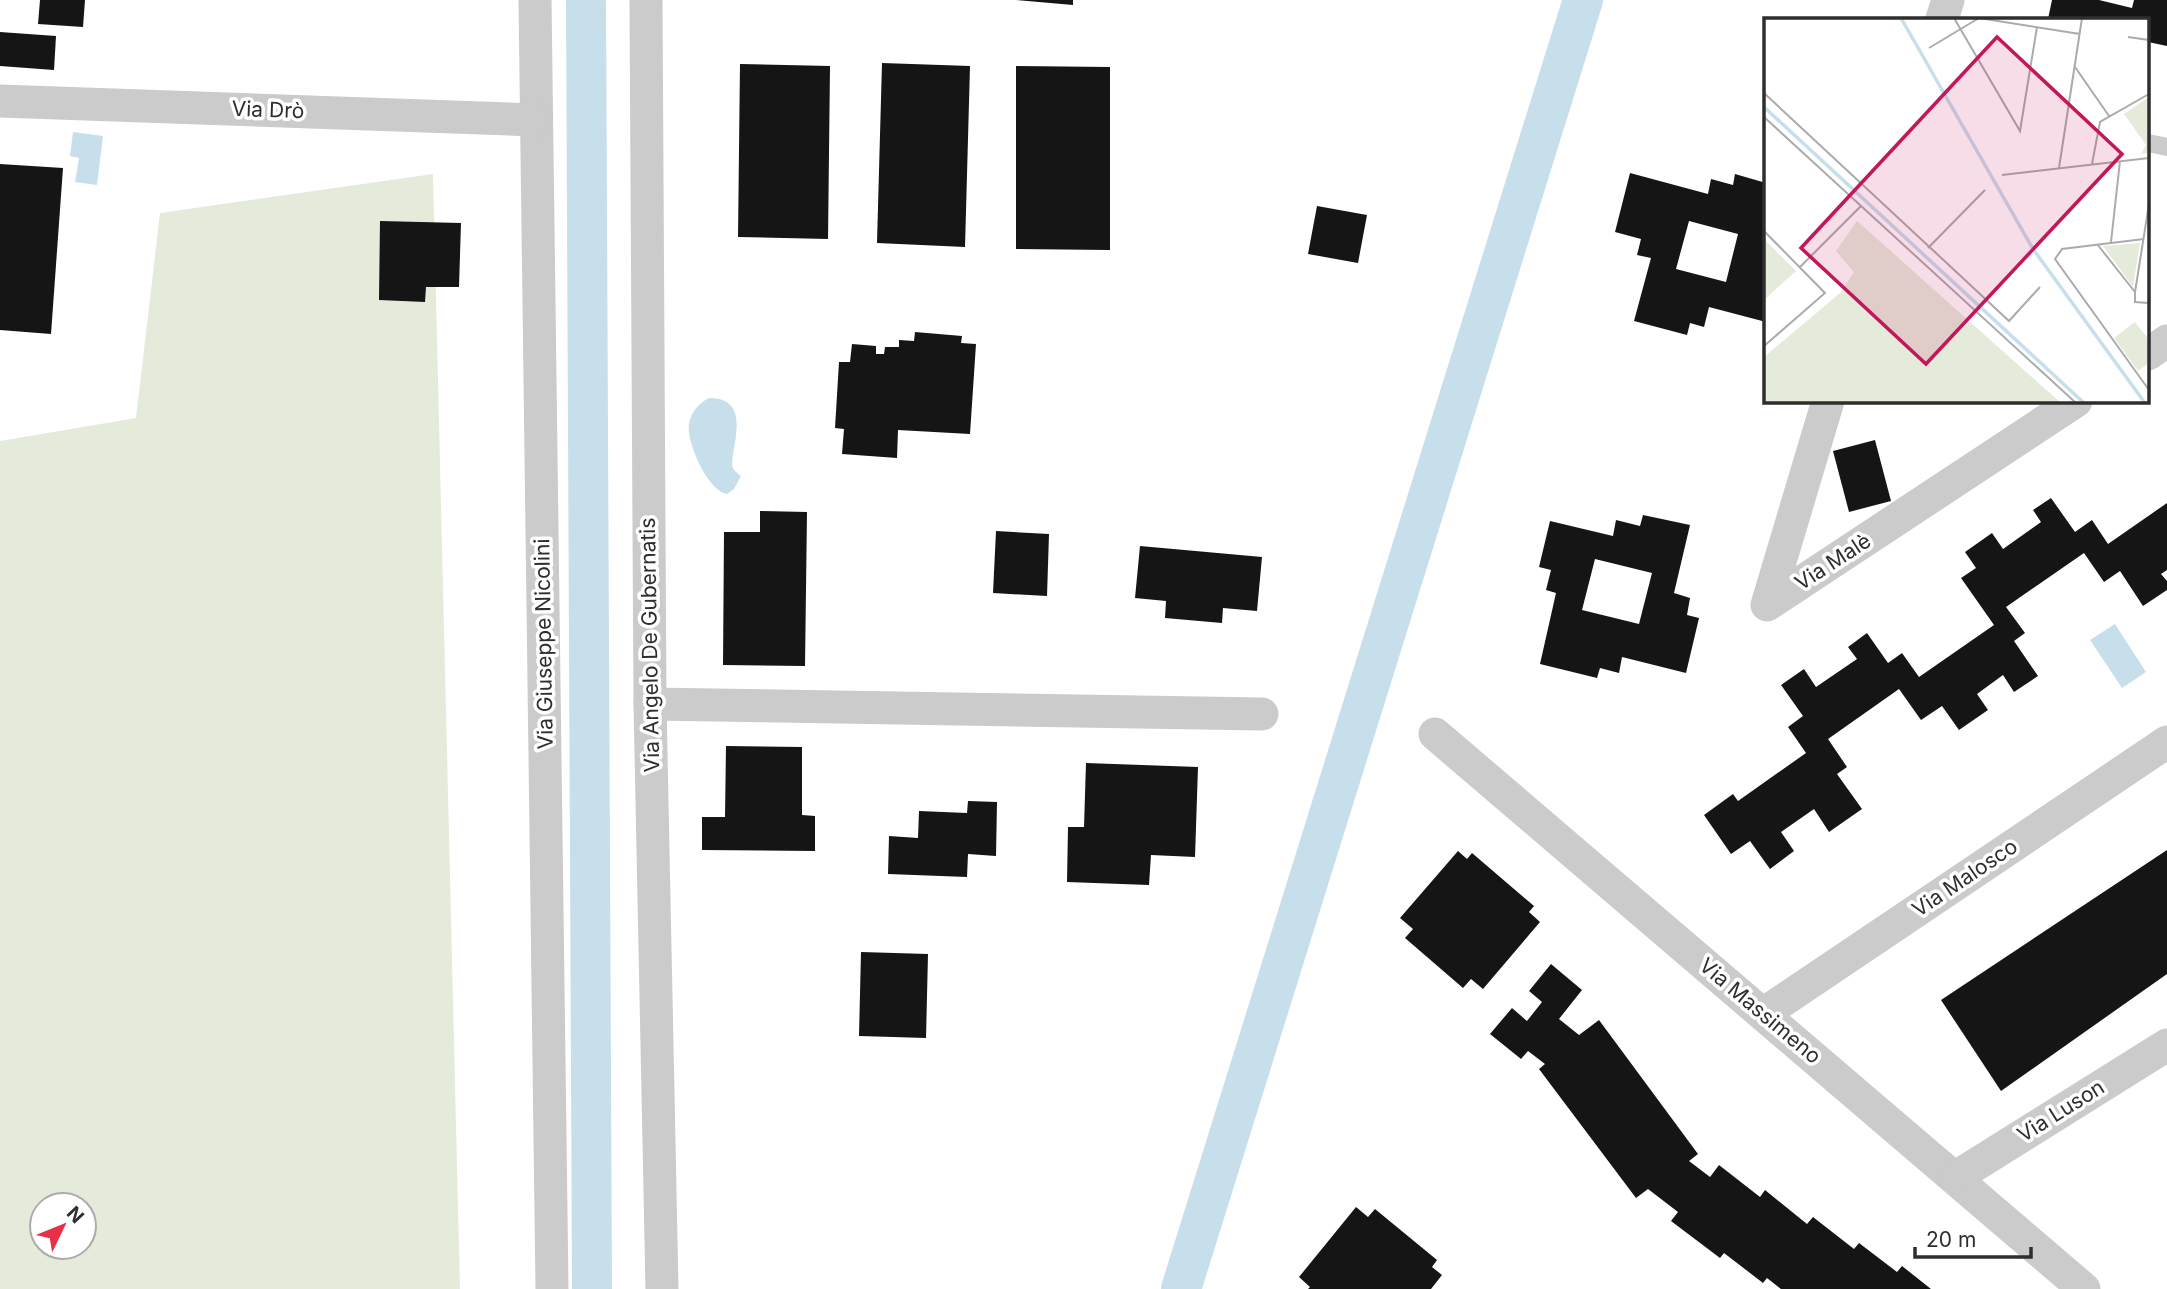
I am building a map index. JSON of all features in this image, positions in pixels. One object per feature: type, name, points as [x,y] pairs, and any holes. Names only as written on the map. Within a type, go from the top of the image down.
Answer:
[{"type":"street","name":"Via Giuseppe Nicolini","points":[[535,0],[552,1289]]},
{"type":"street","name":"Via Angelo De Gubernatis","points":[[646,0],[650,704],[662,1289]]},
{"type":"street","points":[[1942,18],[1948,0]]},
{"type":"street","name":"Via Drò","points":[[0,101],[535,120]]},
{"type":"street","points":[[2150,353],[2167,341]]},
{"type":"street","name":"Via Malè","points":[[1828,402],[1767,605],[2074,402]]},
{"type":"street","points":[[650,704],[1262,714]]},
{"type":"street","name":"Via Massimeno","points":[[1434,734],[2084,1289]]},
{"type":"street","name":"Via Malosco","points":[[1763,1014],[2167,742]]},
{"type":"street","name":"Via Luson","points":[[1956,1177],[2167,1045]]},
{"type":"green space","points":[[433,174],[460,1289],[0,1289],[0,441],[136,418],[160,213]]},
{"type":"water","points":[[73,132],[103,136],[97,185],[75,182],[79,158],[70,156]]},
{"type":"water","points":[[709,398],[723,400],[732,407],[736,416],[732,461],[733,468],[741,476],[734,489],[727,494],[720,491],[706,475],[695,453],[689,432],[694,412]]},
{"type":"water","points":[[2115,624],[2146,672],[2122,688],[2090,640]]},
{"type":"building","points":[[40,0],[85,0],[83,27],[38,24]]},
{"type":"building","points":[[1016,0],[1073,0],[1073,5]]},
{"type":"building","points":[[2052,0],[2099,0],[2132,8],[2134,0],[2167,0],[2167,46],[2150,42],[2150,18],[2048,18]]},
{"type":"building","points":[[0,32],[56,36],[54,70],[0,66]]},
{"type":"building","points":[[882,63],[970,66],[965,247],[877,243]]},
{"type":"building","points":[[740,64],[830,66],[828,239],[738,237]]},
{"type":"building","points":[[1016,66],[1110,67],[1110,250],[1016,249]]},
{"type":"building","points":[[0,164],[63,168],[51,334],[0,330]]},
{"type":"building","points":[[1630,173],[1708,194],[1711,179],[1733,185],[1735,174],[1764,182],[1764,321],[1709,307],[1704,327],[1690,323],[1687,335],[1634,321],[1651,258],[1637,255],[1641,239],[1615,232]],"holes":[[[1689,221],[1738,234],[1726,282],[1676,269]]]},
{"type":"building","points":[[1317,206],[1367,215],[1358,263],[1308,254]]},
{"type":"building","points":[[380,221],[461,223],[459,287],[426,287],[425,302],[379,300]]},
{"type":"building","points":[[915,332],[962,336],[961,343],[976,344],[970,434],[898,430],[897,458],[842,454],[844,429],[835,428],[839,362],[850,362],[852,344],[876,346],[876,354],[884,354],[885,347],[899,347],[899,340],[914,341]]},
{"type":"building","points":[[1875,440],[1891,501],[1849,512],[1833,451]]},
{"type":"building","points":[[2051,498],[2075,532],[2092,520],[2108,544],[2167,503],[2167,570],[2161,574],[2167,581],[2167,590],[2143,606],[2120,571],[2104,582],[2084,553],[2006,607],[2025,633],[2014,641],[2038,676],[2014,692],[2003,675],[1977,694],[1988,710],[1959,730],[1942,706],[1921,720],[1899,689],[1828,739],[1847,767],[1837,774],[1862,809],[1829,832],[1814,809],[1781,832],[1794,851],[1770,869],[1750,841],[1731,854],[1704,815],[1733,794],[1738,801],[1806,753],[1788,727],[1803,716],[1781,685],[1804,669],[1816,687],[1857,659],[1848,647],[1867,633],[1888,663],[1902,653],[1919,677],[1994,625],[1961,578],[1976,568],[1965,552],[1992,533],[2003,549],[2041,522],[2033,510]]},
{"type":"building","points":[[760,511],[807,512],[805,666],[723,665],[724,532],[760,532]]},
{"type":"building","points":[[1643,515],[1690,525],[1674,593],[1690,598],[1687,615],[1699,618],[1686,673],[1622,657],[1619,673],[1600,668],[1597,678],[1540,664],[1556,593],[1546,590],[1551,570],[1539,567],[1550,521],[1613,536],[1616,520],[1640,526]],"holes":[[[1595,559],[1652,573],[1639,624],[1582,610]]]},
{"type":"building","points":[[996,531],[1049,534],[1047,596],[993,593]]},
{"type":"building","points":[[1140,546],[1262,557],[1257,611],[1223,608],[1222,623],[1165,618],[1166,601],[1135,598]]},
{"type":"building","points":[[726,746],[802,747],[802,815],[815,816],[815,851],[702,850],[702,817],[725,817]]},
{"type":"building","points":[[1086,763],[1198,767],[1195,857],[1151,855],[1149,885],[1067,882],[1068,827],[1084,827]]},
{"type":"building","points":[[968,801],[997,802],[996,856],[968,854],[967,877],[888,874],[889,836],[918,838],[919,811],[967,813]]},
{"type":"building","points":[[2167,850],[2167,974],[2001,1091],[1941,1000]]},
{"type":"building","points":[[1458,851],[1467,859],[1472,853],[1534,906],[1529,912],[1540,922],[1483,989],[1471,979],[1463,988],[1405,938],[1413,929],[1400,918]]},
{"type":"building","points":[[861,952],[928,954],[926,1038],[859,1036]]},
{"type":"building","points":[[1551,964],[1582,990],[1559,1019],[1579,1035],[1599,1020],[1698,1154],[1689,1161],[1710,1177],[1719,1165],[1760,1197],[1765,1190],[1807,1224],[1813,1217],[1854,1249],[1859,1243],[1897,1272],[1902,1266],[1931,1289],[1781,1289],[1767,1278],[1763,1283],[1724,1253],[1720,1258],[1671,1221],[1678,1212],[1648,1189],[1636,1198],[1539,1069],[1545,1064],[1528,1051],[1521,1059],[1490,1034],[1512,1008],[1527,1021],[1542,1002],[1529,991]]},
{"type":"building","points":[[1356,1207],[1368,1217],[1375,1209],[1437,1260],[1432,1267],[1442,1275],[1431,1289],[1308,1289],[1310,1287],[1299,1277]]},
{"type":"waterway","points":[[586,0],[592,1289]]},
{"type":"waterway","points":[[1181,1289],[1583,0]]}]
